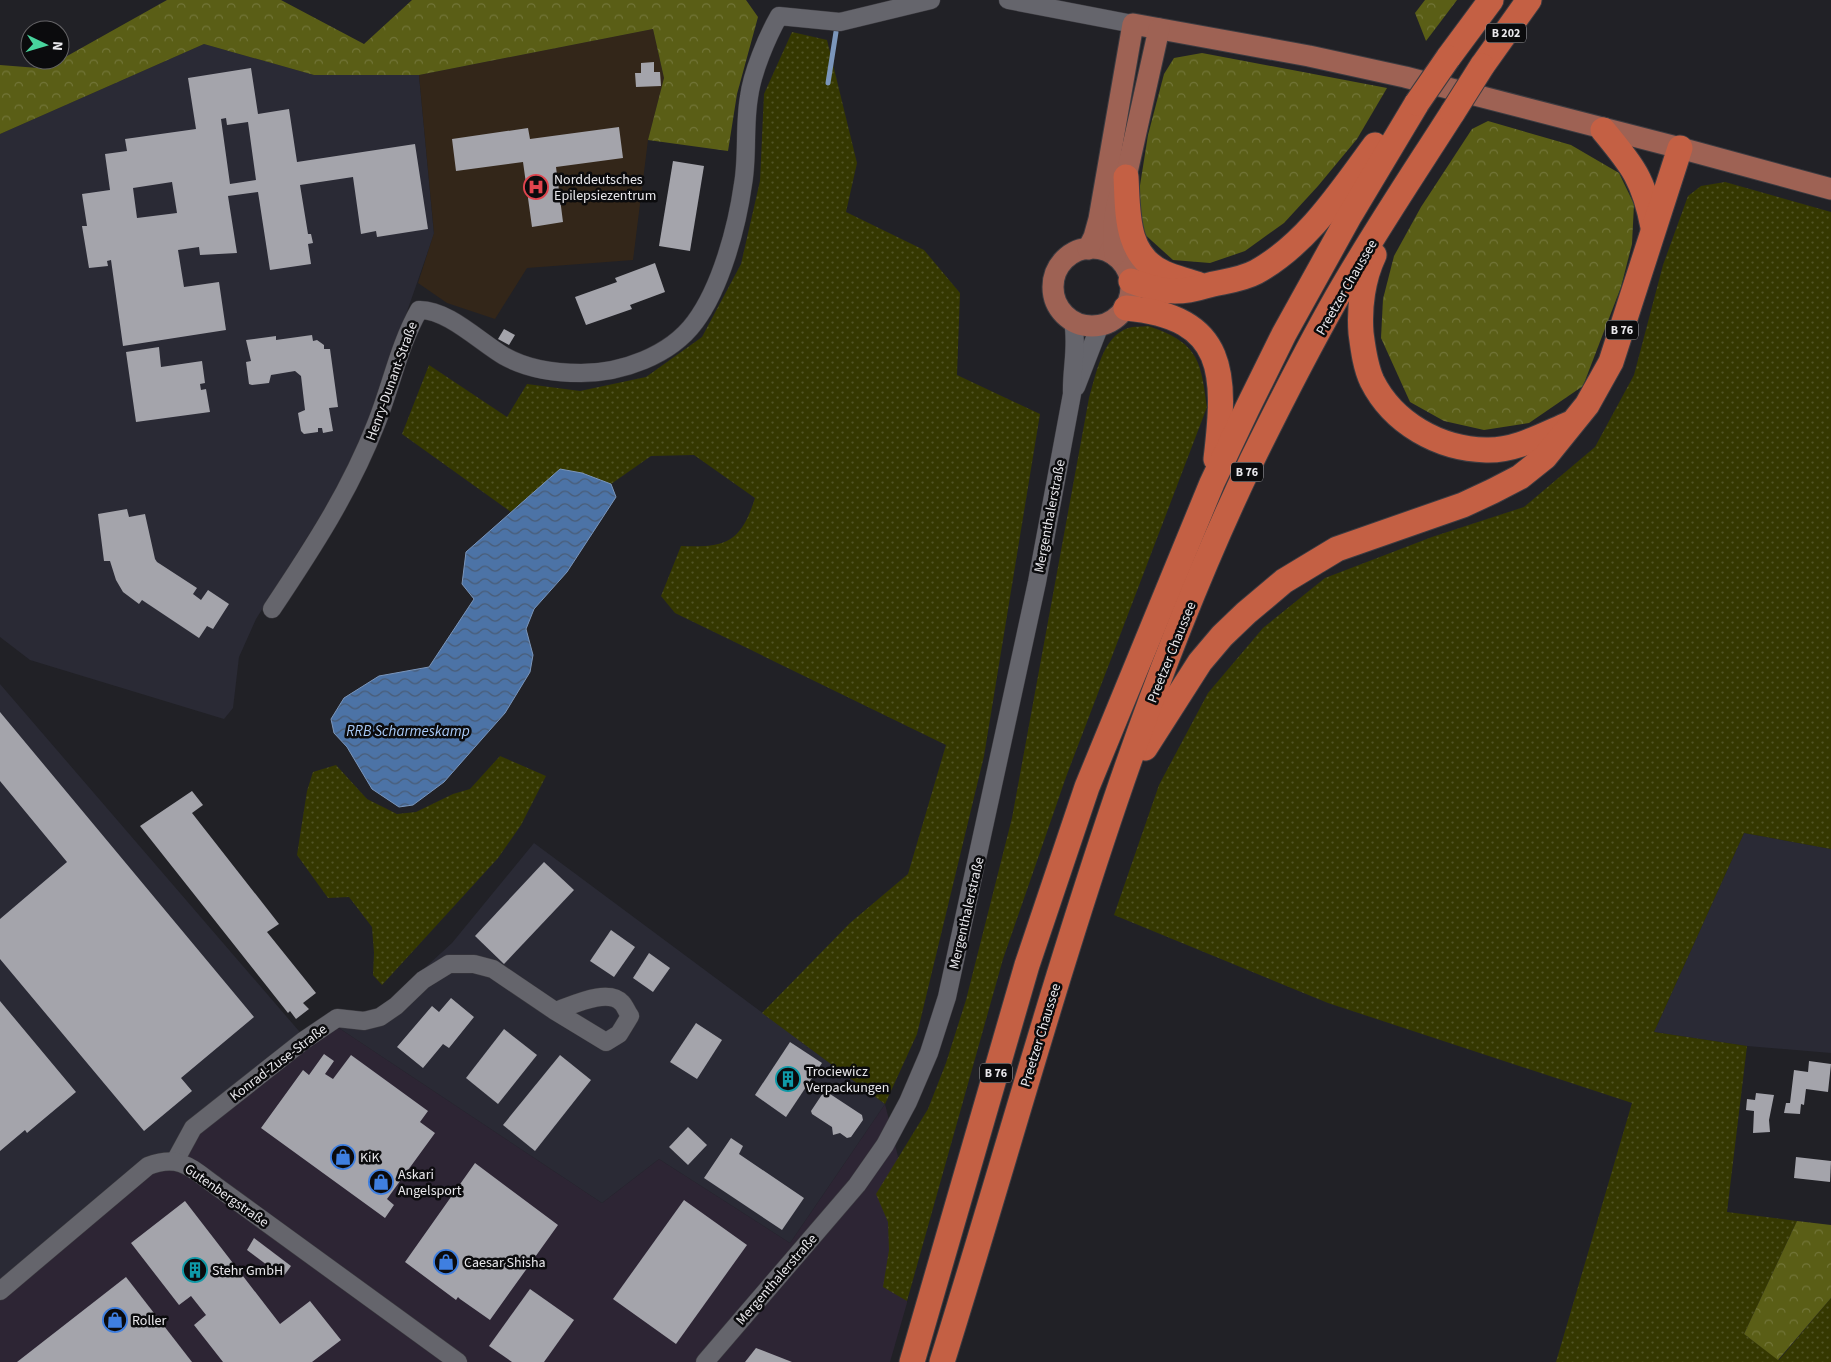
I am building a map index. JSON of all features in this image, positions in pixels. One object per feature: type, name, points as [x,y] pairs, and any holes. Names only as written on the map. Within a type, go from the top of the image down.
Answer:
[{"type":"highway","name":"Preetzer Chaussee","points":[[912,1362],[1027,965],[1084,796],[1212,483],[1284,334],[1350,215],[1417,103],[1491,0]]},
{"type":"highway","name":"Preetzer Chaussee","points":[[942,1362],[1042,1026],[1120,788],[1163,669],[1252,460],[1337,298],[1482,66],[1529,0]]},
{"type":"highway","name":"B 76","points":[[1131,281],[1171,292],[1195,291],[1204,286],[1233,282],[1255,273],[1273,261],[1305,234],[1335,200],[1396,117],[1417,103]]},
{"type":"highway","points":[[1604,130],[1634,168],[1643,184],[1653,227]]},
{"type":"highway","name":"B 76","points":[[1120,788],[1200,662],[1222,636],[1267,594],[1337,549],[1463,505],[1520,477],[1545,457],[1587,405],[1611,362],[1680,148]]},
{"type":"highway","name":"B 76","points":[[1413,176],[1369,264],[1362,296],[1360,322],[1364,352],[1371,380],[1385,402],[1416,429],[1438,441],[1455,446],[1486,450],[1507,449],[1571,423]]},
{"type":"highway","name":"B 76","points":[[1126,177],[1128,220],[1131,237],[1137,248],[1145,259],[1163,273],[1204,286]]},
{"type":"highway","name":"B 76","points":[[1126,308],[1177,319],[1196,333],[1208,346],[1216,361],[1222,396],[1212,483]]},
{"type":"main road","points":[[1088,249],[1094,237],[1099,219],[1133,24],[1309,56],[1405,77],[1831,189]]},
{"type":"main road","points":[[1115,255],[1114,221],[1118,196],[1126,177],[1158,29]]},
{"type":"main road","points":[[1097,248],[1115,255],[1126,266],[1131,281],[1131,295],[1126,308],[1117,318],[1100,325],[1073,322],[1059,307],[1054,295],[1054,282],[1058,270],[1065,260],[1076,252],[1097,248]]},
{"type":"street","name":"Henry-Dunant-Straße","points":[[272,609],[322,534],[344,495],[376,424],[419,310],[437,313],[505,356],[538,369],[557,372],[582,373],[609,370],[641,362],[671,344],[694,323],[713,289],[727,254],[738,215],[744,181],[749,96],[771,30],[779,16],[840,22],[931,0]]},
{"type":"street","points":[[1008,0],[1133,24]]},
{"type":"street","name":"Mergenthalerstraße","points":[[705,1362],[857,1184],[885,1145],[908,1102],[929,1053],[947,997],[1037,582],[1072,394],[1071,374],[1076,340],[1073,322]]},
{"type":"street","name":"Mergenthalerstraße","points":[[1072,394],[1081,378],[1100,325]]},
{"type":"street","name":"Konrad-Zuse-Straße","points":[[175,1161],[193,1128],[303,1041],[337,1018],[364,1020],[380,1017],[396,1006],[423,980],[449,964],[474,964],[494,969],[555,1011]]},
{"type":"street","name":"Gutenbergstraße","points":[[0,1291],[148,1166],[164,1160],[175,1161],[191,1168],[458,1362]]},
{"type":"shaded area","name":"Norddeutsches Epilepsiezentrum","points":[[653,29],[664,78],[648,140],[633,260],[527,268],[495,319],[447,303],[418,283],[434,233],[419,75]]},
{"type":"shaded area","points":[[792,32],[827,40],[857,163],[846,212],[924,250],[960,293],[957,375],[1040,414],[984,756],[917,1034],[885,1104],[762,1013],[850,923],[908,874],[946,745],[675,613],[661,596],[681,546],[709,546],[729,540],[744,525],[755,498],[694,455],[651,456],[611,484],[582,473],[560,469],[511,512],[402,434],[429,365],[507,417],[527,384],[580,391],[646,377],[702,337],[741,264],[760,181],[764,94]]},
{"type":"shaded area","points":[[204,44],[314,75],[419,75],[434,234],[362,441],[323,512],[256,619],[239,657],[233,708],[224,719],[30,660],[0,637],[0,134]]},
{"type":"shaded area","points":[[1725,182],[1831,212],[1831,849],[1744,833],[1654,1032],[1747,1046],[1727,1212],[1797,1221],[1744,1334],[1779,1360],[1831,1298],[1831,1362],[1556,1362],[1632,1103],[1328,1003],[1114,915],[1159,785],[1208,693],[1263,628],[1325,578],[1432,537],[1524,507],[1595,447],[1634,375],[1663,265],[1688,196],[1701,186]]},
{"type":"shaded area","points":[[1148,326],[1177,339],[1194,354],[1202,376],[1207,407],[1066,777],[1003,959],[907,1301],[883,1287],[889,1250],[888,1222],[876,1194],[928,1109],[946,1063],[966,1000],[1012,818],[1089,398],[1101,358],[1106,348],[1119,333],[1130,327]]},
{"type":"shaded area","points":[[0,684],[311,1045],[155,1170],[0,1300]]},
{"type":"shaded area","points":[[500,756],[546,776],[521,825],[498,858],[382,985],[373,975],[372,927],[349,897],[328,898],[297,855],[307,791],[313,772],[336,765],[367,799],[397,814],[416,812],[453,794],[470,789]]},
{"type":"shaded area","points":[[1744,833],[1831,849],[1831,1053],[1747,1046],[1654,1032]]},
{"type":"shaded area","points":[[534,843],[885,1104],[790,1243],[659,1159],[602,1203],[339,1028],[383,1006],[452,943]]},
{"type":"shaded area","points":[[339,1028],[602,1203],[659,1159],[790,1243],[885,1104],[909,1201],[907,1303],[890,1362],[0,1362],[0,1300],[155,1170],[311,1045]]},
{"type":"green space","points":[[167,0],[281,0],[364,44],[412,0],[746,0],[758,17],[737,94],[728,151],[648,140],[664,78],[653,29],[419,75],[314,75],[204,44],[0,134],[0,65],[20,67],[20,70],[70,70],[70,54]]},
{"type":"green space","points":[[1425,0],[1457,0],[1426,41],[1415,13]]},
{"type":"green space","points":[[1202,53],[1387,88],[1357,139],[1284,223],[1245,251],[1210,263],[1173,260],[1141,231],[1138,198],[1148,135],[1164,74],[1174,58]]},
{"type":"green space","points":[[1488,121],[1571,145],[1619,173],[1634,204],[1632,244],[1621,287],[1583,386],[1529,423],[1484,430],[1444,421],[1410,402],[1381,338],[1383,299],[1394,256],[1421,207],[1472,129]]},
{"type":"green space","points":[[1797,1221],[1831,1225],[1831,1298],[1778,1360],[1744,1334]]},
{"type":"water","name":"RRB Scharmeskamp","points":[[560,469],[582,473],[611,484],[616,497],[567,572],[534,609],[526,629],[533,655],[530,672],[505,713],[444,782],[413,805],[399,807],[372,789],[347,747],[334,733],[331,719],[344,698],[379,676],[429,667],[474,599],[462,584],[466,552]]},
{"type":"building","points":[[654,62],[654,72],[660,72],[661,86],[636,87],[635,73],[641,73],[641,63]]},
{"type":"building","points":[[251,68],[258,114],[289,109],[297,162],[415,144],[428,229],[377,237],[376,231],[361,234],[353,177],[300,185],[308,234],[311,234],[313,243],[308,244],[311,264],[270,270],[258,192],[228,196],[237,253],[200,255],[199,247],[178,250],[184,287],[219,282],[226,330],[123,346],[111,260],[107,261],[108,266],[89,268],[82,226],[87,226],[82,194],[110,190],[105,154],[127,151],[125,139],[196,129],[188,78]],"holes":[[[226,118],[227,125],[248,122],[256,180],[230,184],[221,119]],[[172,182],[177,213],[137,218],[133,188]]]},
{"type":"building","points":[[619,127],[623,158],[556,167],[563,222],[532,227],[523,162],[456,171],[452,139],[528,128],[530,139]]},
{"type":"building","points":[[673,161],[704,166],[690,251],[659,246]]},
{"type":"building","points":[[655,263],[665,292],[630,305],[632,309],[586,325],[575,297],[617,282],[615,278]]},
{"type":"building","points":[[504,329],[515,335],[509,345],[498,339]]},
{"type":"building","points":[[312,335],[313,341],[317,340],[324,345],[324,349],[330,349],[338,407],[329,408],[333,431],[323,433],[322,428],[318,428],[318,432],[304,434],[301,431],[298,413],[305,410],[301,376],[295,371],[271,375],[269,383],[249,384],[246,362],[251,361],[246,340],[276,336],[276,340]]},
{"type":"building","points":[[159,347],[161,367],[202,361],[205,383],[200,384],[201,390],[206,389],[210,412],[136,422],[126,352]]},
{"type":"building","points":[[127,509],[129,517],[145,514],[157,562],[197,588],[193,594],[201,600],[208,590],[229,604],[213,629],[207,626],[199,638],[142,600],[139,604],[123,592],[116,580],[110,561],[104,561],[98,514]]},
{"type":"building","points":[[0,712],[254,1017],[181,1078],[192,1091],[144,1131],[0,959],[0,919],[67,862],[0,781]]},
{"type":"building","points":[[192,791],[203,805],[192,813],[279,924],[267,932],[316,993],[303,1003],[309,1009],[296,1019],[290,1011],[288,1013],[140,826]]},
{"type":"building","points":[[544,862],[574,890],[504,964],[475,936]]},
{"type":"building","points":[[611,930],[635,947],[614,977],[590,961]]},
{"type":"building","points":[[649,953],[670,968],[653,992],[633,978]]},
{"type":"building","points":[[451,998],[474,1017],[449,1048],[443,1044],[423,1068],[397,1047],[432,1006],[439,1012]]},
{"type":"building","points":[[0,1001],[76,1092],[27,1133],[25,1130],[0,1151]]},
{"type":"building","points":[[696,1023],[722,1040],[697,1079],[670,1062]]},
{"type":"building","points":[[504,1029],[537,1055],[498,1104],[466,1078]]},
{"type":"building","name":"Trociewicz Verpackungen","points":[[790,1042],[822,1063],[786,1117],[755,1095]]},
{"type":"building","points":[[324,1054],[334,1061],[325,1074],[333,1079],[351,1055],[428,1111],[420,1122],[435,1133],[387,1199],[394,1205],[385,1218],[261,1128],[303,1070],[309,1075]]},
{"type":"building","points":[[560,1055],[591,1080],[535,1151],[503,1125]]},
{"type":"building","points":[[1809,1061],[1831,1064],[1828,1092],[1806,1089],[1804,1105],[1801,1104],[1800,1114],[1784,1113],[1786,1103],[1790,1103],[1794,1070],[1808,1072]]},
{"type":"building","points":[[827,1092],[862,1115],[863,1120],[851,1137],[847,1138],[840,1133],[833,1135],[832,1127],[812,1114],[811,1111],[823,1093]]},
{"type":"building","points":[[1756,1093],[1774,1095],[1769,1120],[1770,1132],[1753,1133],[1754,1111],[1746,1110],[1747,1099],[1755,1100]]},
{"type":"building","points":[[688,1127],[707,1145],[688,1165],[669,1147]]},
{"type":"building","points":[[731,1138],[743,1146],[739,1154],[804,1198],[782,1230],[704,1178]]},
{"type":"building","points":[[1796,1157],[1831,1161],[1830,1182],[1794,1178]]},
{"type":"building","points":[[475,1163],[558,1225],[490,1320],[458,1297],[456,1300],[405,1262]]},
{"type":"building","points":[[684,1200],[747,1245],[676,1344],[613,1299]]},
{"type":"building","name":"Stehr GmbH","points":[[185,1201],[280,1324],[310,1301],[341,1340],[312,1362],[223,1362],[194,1325],[206,1315],[191,1296],[179,1305],[131,1243]]},
{"type":"building","points":[[254,1238],[291,1266],[283,1277],[247,1250]]},
{"type":"building","name":"Roller","points":[[126,1277],[192,1362],[17,1362]]},
{"type":"building","points":[[530,1289],[574,1320],[544,1362],[512,1362],[489,1346]]},
{"type":"building","points":[[756,1348],[792,1362],[745,1362]]},
{"type":"waterway","points":[[828,83],[836,32]]},
{"type":"place","name":"Norddeutsches Epilepsiezentrum","points":[[536,187]]},
{"type":"place","name":"Trociewicz Verpackungen","points":[[788,1079]]},
{"type":"place","name":"KiK","points":[[343,1157]]},
{"type":"place","name":"Askari Angelsport","points":[[381,1182]]},
{"type":"place","name":"Caesar Shisha","points":[[446,1262]]},
{"type":"place","name":"Stehr GmbH","points":[[195,1270]]},
{"type":"place","name":"Roller","points":[[115,1320]]}]
